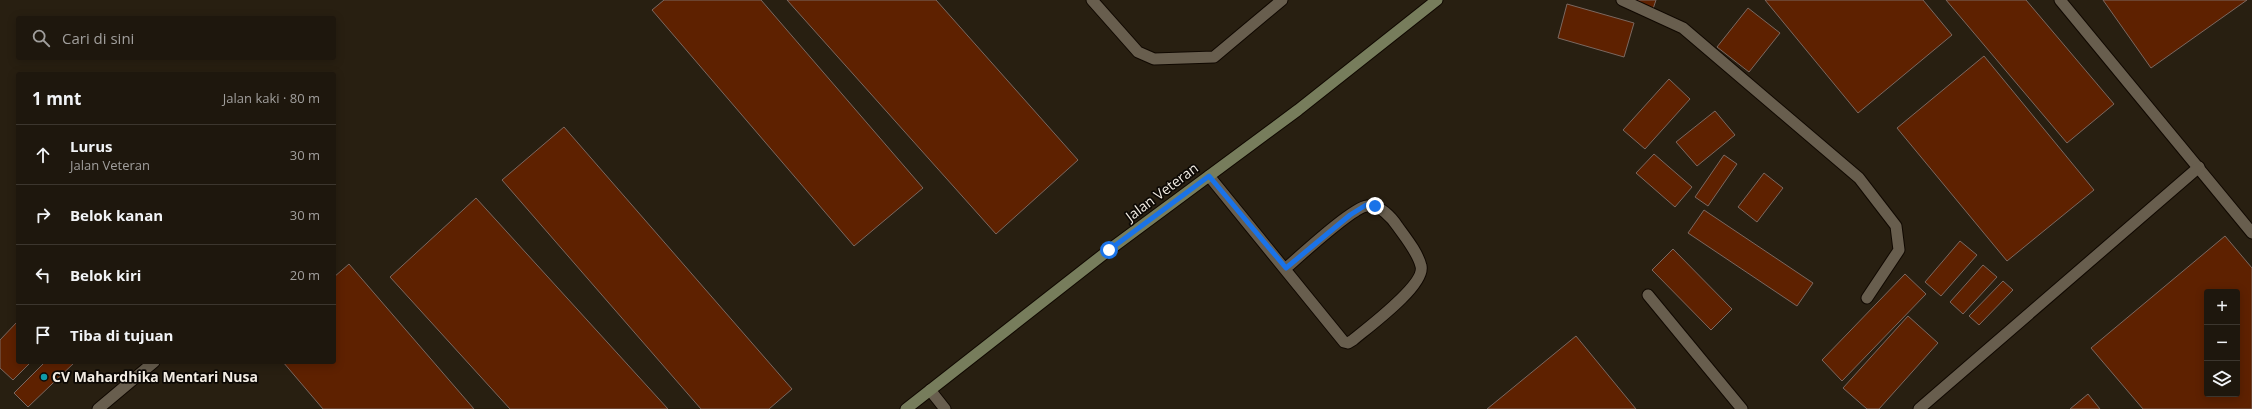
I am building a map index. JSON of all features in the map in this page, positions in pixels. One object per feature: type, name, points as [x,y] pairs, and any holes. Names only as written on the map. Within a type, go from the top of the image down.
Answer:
[{"type":"main road","name":"Jalan Veteran","points":[[906,409],[1109,250],[1298,110],[1437,0]]},
{"type":"street","points":[[1092,0],[1138,52],[1154,59],[1214,57],[1282,0]]},
{"type":"street","points":[[1622,0],[1683,28],[1864,183],[1896,226],[1899,250],[1867,298]]},
{"type":"street","points":[[2060,0],[2252,233]]},
{"type":"street","points":[[1919,409],[2199,167]]},
{"type":"street","points":[[1209,176],[1286,268],[1344,342],[1348,343],[1408,292],[1420,278],[1422,267],[1409,242],[1392,218],[1375,206],[1366,205],[1350,215],[1286,268]]},
{"type":"street","points":[[1648,295],[1742,409]]},
{"type":"street","points":[[98,409],[152,364]]},
{"type":"street","points":[[930,390],[945,409]]},
{"type":"building","points":[[664,0],[761,0],[923,188],[854,246],[652,10]]},
{"type":"building","points":[[787,0],[936,0],[1078,160],[996,234]]},
{"type":"building","points":[[1630,0],[1656,0],[1653,9]]},
{"type":"building","points":[[1765,0],[1923,0],[1952,35],[1858,113]]},
{"type":"building","points":[[1946,0],[2026,0],[2114,104],[2067,143]]},
{"type":"building","points":[[2103,0],[2247,0],[2151,68]]},
{"type":"building","points":[[1567,4],[1634,23],[1624,57],[1558,38]]},
{"type":"building","points":[[1748,8],[1780,33],[1749,72],[1717,47]]},
{"type":"building","points":[[1984,56],[2094,190],[2007,261],[1897,128]]},
{"type":"building","points":[[1669,79],[1690,99],[1645,149],[1623,130]]},
{"type":"building","points":[[1715,111],[1735,135],[1697,166],[1676,142]]},
{"type":"building","points":[[564,127],[792,389],[769,409],[701,409],[502,180]]},
{"type":"building","points":[[1654,154],[1692,187],[1675,207],[1636,173]]},
{"type":"building","points":[[1724,155],[1737,164],[1708,206],[1695,197]]},
{"type":"building","points":[[1764,173],[1783,188],[1757,222],[1738,207]]},
{"type":"building","points":[[476,198],[668,409],[510,409],[390,277]]},
{"type":"building","points":[[1704,210],[1813,283],[1797,306],[1688,233]]},
{"type":"building","points":[[2225,236],[2252,268],[2252,409],[2143,409],[2091,348]]},
{"type":"building","points":[[1960,241],[1977,255],[1941,296],[1925,282]]},
{"type":"building","points":[[1673,249],[1732,309],[1711,330],[1652,270]]},
{"type":"building","points":[[349,264],[474,409],[323,409],[285,364],[336,364],[336,275]]},
{"type":"building","points":[[1983,265],[1997,277],[1963,314],[1950,302]]},
{"type":"building","points":[[1905,274],[1926,294],[1842,381],[1822,360]]},
{"type":"building","points":[[2003,281],[2013,290],[1979,325],[1969,316]]},
{"type":"building","points":[[1908,316],[1938,343],[1879,409],[1867,409],[1843,388]]},
{"type":"building","points":[[16,323],[16,364],[29,364],[13,380],[0,368],[0,340]]},
{"type":"building","points":[[1576,336],[1636,409],[1487,409]]},
{"type":"building","name":"CV Mahardhika Mentari Nusa","points":[[43,364],[73,364],[28,407],[14,393]]},
{"type":"building","points":[[2088,394],[2100,409],[2070,409]]},
{"type":"place","name":"CV Mahardhika Mentari Nusa","points":[[44,377]]},
{"type":"route","points":[[1109,250],[1209,176],[1286,268],[1350,215],[1366,205],[1375,206]]}]
